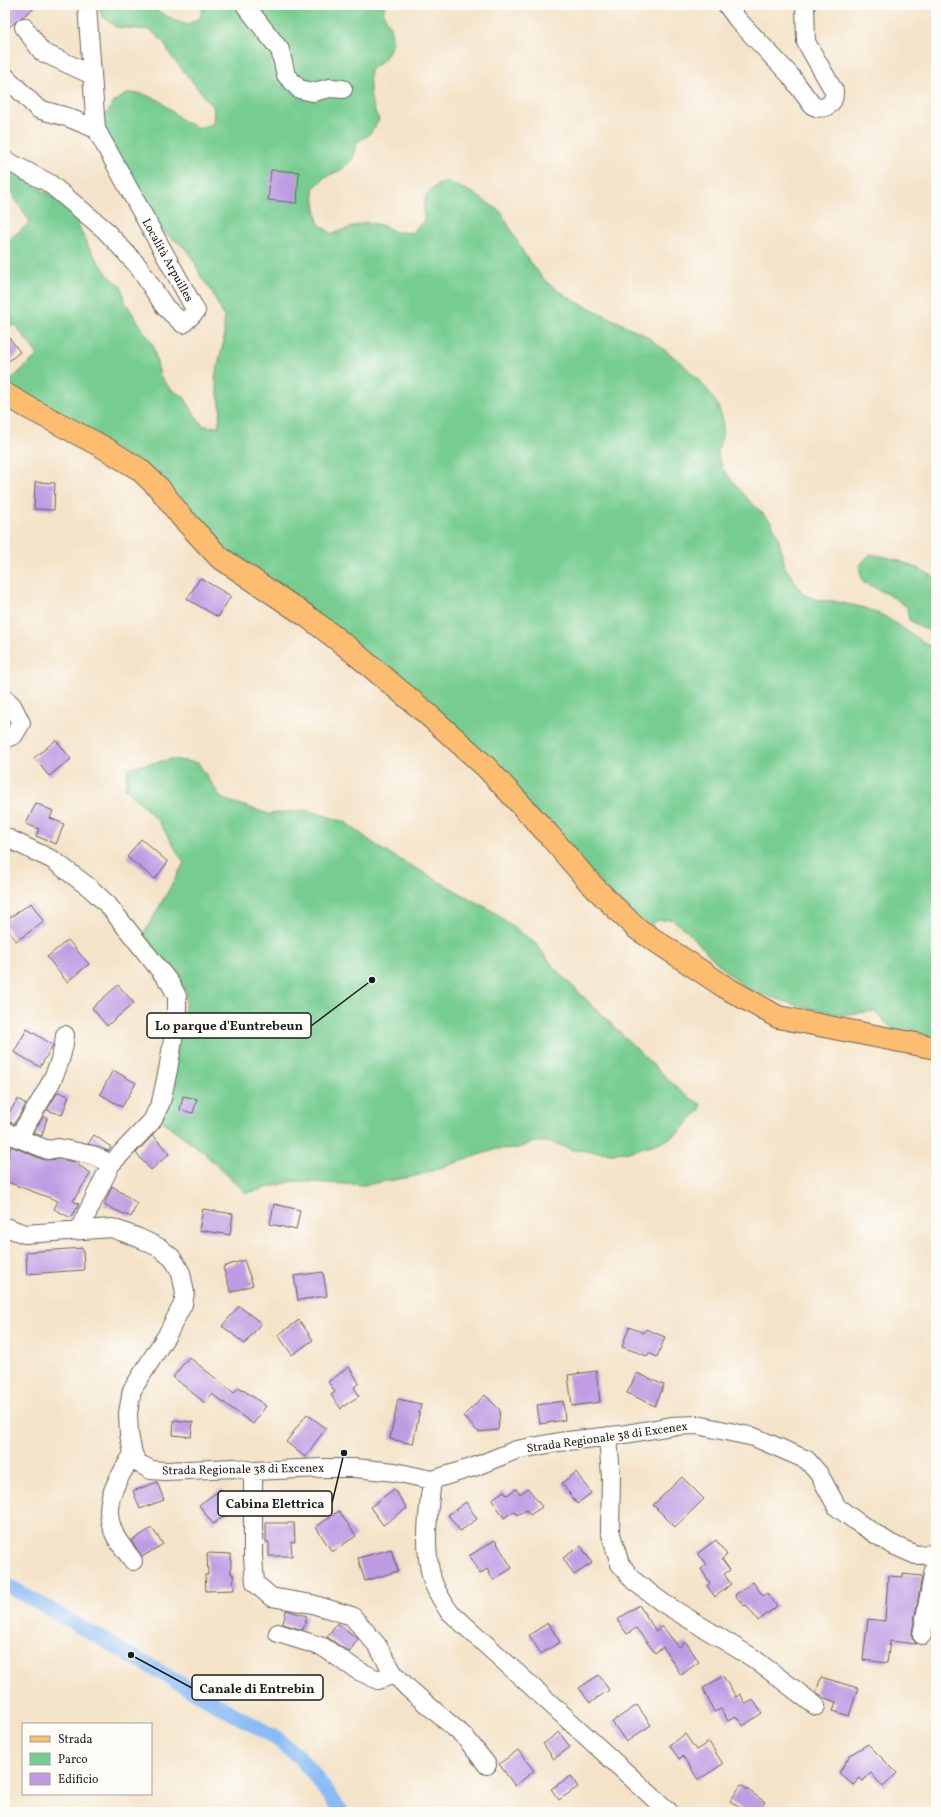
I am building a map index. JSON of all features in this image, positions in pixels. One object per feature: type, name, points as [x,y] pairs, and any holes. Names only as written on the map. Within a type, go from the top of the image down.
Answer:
[{"type":"main road","points":[[5,394],[103,447],[139,469],[159,488],[180,515],[219,557],[308,617],[346,646],[424,711],[486,767],[550,835],[590,883],[636,928],[726,987],[778,1017],[936,1048]]},
{"type":"street","name":"Località Arpuilles","points":[[5,160],[49,183],[104,229],[138,266],[165,307],[183,324],[196,310],[96,129],[87,5]]},
{"type":"street","points":[[245,5],[280,50],[286,75],[298,89],[313,92],[330,88],[343,89]]},
{"type":"street","points":[[727,5],[738,20],[790,75],[812,105],[824,108],[833,99],[834,91],[806,42],[805,5]]},
{"type":"street","points":[[24,28],[42,52],[92,75]]},
{"type":"street","points":[[5,76],[38,109],[67,117],[96,129]]},
{"type":"street","points":[[5,699],[12,705],[21,723],[14,735],[5,739]]},
{"type":"street","points":[[5,837],[53,860],[90,888],[108,905],[170,984],[177,996],[177,1015],[161,1102],[152,1121],[111,1164],[79,1230]]},
{"type":"street","points":[[65,1035],[64,1049],[60,1064],[51,1082],[11,1134],[48,1150],[58,1148],[92,1155],[111,1164]]},
{"type":"street","points":[[5,1227],[25,1234],[112,1228],[160,1248],[172,1258],[181,1273],[186,1293],[183,1304],[167,1335],[142,1372],[132,1390],[128,1413],[129,1434],[133,1454],[115,1485],[108,1508],[114,1533],[134,1561]]},
{"type":"street","name":"Strada Regionale 38 di Excenex","points":[[133,1454],[138,1463],[151,1470],[165,1471],[235,1468],[253,1471],[355,1468],[395,1472],[432,1480],[474,1467],[516,1450],[559,1442],[672,1426],[697,1425],[754,1437],[806,1460],[819,1474],[837,1507],[880,1537],[916,1555],[936,1554]]},
{"type":"street","points":[[608,1436],[611,1478],[610,1531],[620,1564],[634,1581],[663,1603],[753,1658],[816,1706]]},
{"type":"street","points":[[253,1471],[253,1557],[255,1584],[271,1597],[312,1604],[352,1616],[377,1645],[394,1674],[408,1689],[466,1737],[486,1765]]},
{"type":"street","points":[[432,1480],[426,1532],[432,1579],[448,1610],[669,1812]]},
{"type":"street","points":[[922,1635],[936,1559]]},
{"type":"street","points":[[278,1633],[323,1648],[357,1670],[378,1680],[394,1674]]},
{"type":"green space","points":[[98,5],[144,5],[186,25],[200,18],[204,5],[385,5],[383,13],[391,29],[393,44],[384,59],[370,70],[371,96],[379,120],[370,134],[356,143],[353,159],[341,170],[325,177],[313,189],[318,223],[332,234],[366,222],[381,225],[396,232],[412,233],[424,220],[426,196],[433,188],[446,181],[473,193],[501,212],[525,255],[545,281],[571,299],[645,335],[683,364],[707,389],[717,404],[723,420],[722,437],[717,452],[722,468],[744,495],[771,522],[778,536],[785,567],[803,594],[818,600],[833,601],[865,608],[884,616],[936,650],[936,1040],[894,1031],[874,1011],[841,1015],[795,1005],[747,989],[721,967],[686,930],[672,919],[656,921],[649,929],[610,894],[553,827],[215,546],[182,505],[5,385],[38,355],[15,325],[5,327],[5,246],[10,239],[30,222],[5,183],[5,168],[65,205],[75,218],[89,248],[108,275],[121,286],[125,302],[153,345],[160,376],[170,389],[184,397],[203,426],[218,427],[221,410],[215,377],[224,340],[224,317],[211,290],[201,277],[194,261],[184,247],[157,227],[107,137],[104,117],[114,102],[128,93],[143,94],[159,100],[183,121],[198,128],[213,124],[214,108],[171,56],[163,41],[150,30],[116,27],[102,16]]},
{"type":"green space","points":[[870,554],[887,557],[904,563],[936,578],[936,633],[909,620],[907,607],[893,597],[863,582],[859,566]]},
{"type":"green space","points":[[171,759],[198,763],[222,799],[269,814],[306,810],[345,822],[381,849],[494,912],[536,944],[555,969],[654,1066],[685,1095],[701,1104],[699,1111],[679,1132],[665,1141],[628,1152],[613,1153],[574,1150],[550,1142],[534,1142],[518,1148],[497,1149],[416,1176],[364,1185],[294,1181],[246,1193],[201,1150],[161,1120],[182,1025],[187,992],[142,937],[184,863],[159,822],[125,788],[128,768]]},
{"type":"building","points":[[5,5],[38,5],[5,30]]},
{"type":"building","points":[[271,170],[299,172],[297,203],[268,200]]},
{"type":"building","points":[[5,332],[20,352],[5,364]]},
{"type":"building","points":[[35,482],[55,483],[54,510],[34,509]]},
{"type":"building","points":[[200,578],[231,596],[218,617],[187,599]]},
{"type":"building","points":[[56,740],[71,759],[49,776],[34,758]]},
{"type":"building","points":[[36,803],[53,811],[50,818],[64,824],[56,844],[36,836],[39,829],[26,824]]},
{"type":"building","points":[[141,839],[168,862],[155,879],[127,857]]},
{"type":"building","points":[[31,903],[44,922],[16,941],[5,925],[5,921]]},
{"type":"building","points":[[68,940],[89,964],[67,982],[47,957]]},
{"type":"building","points":[[118,985],[134,1003],[107,1026],[92,1008]]},
{"type":"building","points":[[27,1029],[53,1045],[40,1067],[14,1052]]},
{"type":"building","points":[[113,1070],[136,1083],[122,1107],[100,1094]]},
{"type":"building","points":[[58,1092],[69,1096],[62,1115],[47,1110]]},
{"type":"building","points":[[183,1096],[197,1099],[193,1113],[180,1110]]},
{"type":"building","points":[[18,1099],[26,1104],[14,1124],[5,1119]]},
{"type":"building","points":[[44,1116],[47,1118],[42,1136],[33,1133]]},
{"type":"building","points":[[94,1135],[111,1147],[108,1151],[88,1144]]},
{"type":"building","points":[[153,1135],[169,1154],[151,1170],[136,1153]]},
{"type":"building","points":[[11,1146],[44,1160],[58,1159],[73,1162],[91,1173],[73,1201],[79,1204],[71,1218],[54,1209],[58,1201],[5,1181],[5,1164],[6,1165]]},
{"type":"building","points":[[112,1186],[137,1203],[131,1217],[104,1205]]},
{"type":"building","points":[[274,1204],[300,1210],[296,1230],[270,1224]]},
{"type":"building","points":[[203,1209],[233,1214],[230,1235],[199,1230]]},
{"type":"building","points":[[83,1248],[84,1270],[27,1274],[26,1252]]},
{"type":"building","points":[[244,1260],[253,1285],[231,1292],[223,1267]]},
{"type":"building","points":[[323,1272],[327,1296],[298,1300],[294,1276]]},
{"type":"building","points":[[239,1306],[261,1323],[245,1344],[222,1326]]},
{"type":"building","points":[[299,1320],[313,1340],[292,1355],[278,1335]]},
{"type":"building","points":[[629,1327],[644,1333],[646,1329],[665,1337],[657,1357],[649,1353],[647,1356],[622,1347]]},
{"type":"building","points":[[189,1357],[234,1393],[239,1387],[266,1406],[253,1424],[212,1394],[205,1403],[173,1377]]},
{"type":"building","points":[[349,1367],[359,1383],[354,1387],[359,1396],[344,1405],[341,1409],[331,1395],[335,1392],[328,1382]]},
{"type":"building","points":[[596,1371],[600,1402],[572,1406],[568,1375]]},
{"type":"building","points":[[637,1373],[664,1385],[655,1406],[627,1393]]},
{"type":"building","points":[[485,1395],[500,1410],[498,1430],[478,1432],[463,1416]]},
{"type":"building","points":[[398,1399],[421,1404],[413,1444],[390,1439]]},
{"type":"building","points":[[563,1401],[565,1420],[540,1424],[537,1405]]},
{"type":"building","points":[[307,1414],[326,1428],[305,1457],[286,1442]]},
{"type":"building","points":[[174,1420],[193,1422],[191,1437],[173,1435]]},
{"type":"building","points":[[576,1472],[591,1493],[577,1504],[562,1483]]},
{"type":"building","points":[[682,1477],[704,1499],[675,1527],[653,1505]]},
{"type":"building","points":[[157,1482],[164,1500],[140,1509],[133,1491]]},
{"type":"building","points":[[528,1488],[542,1507],[530,1515],[526,1510],[517,1515],[514,1511],[504,1518],[492,1499],[504,1491],[507,1495],[516,1489],[520,1494]]},
{"type":"building","points":[[221,1489],[235,1508],[213,1524],[199,1505]]},
{"type":"building","points":[[394,1489],[407,1508],[383,1525],[370,1507]]},
{"type":"building","points":[[466,1502],[477,1519],[460,1531],[448,1515]]},
{"type":"building","points":[[339,1511],[356,1536],[332,1552],[316,1527]]},
{"type":"building","points":[[266,1523],[294,1523],[295,1542],[291,1542],[292,1556],[269,1556],[269,1542],[266,1542]]},
{"type":"building","points":[[152,1528],[163,1544],[142,1557],[131,1541]]},
{"type":"building","points":[[495,1540],[512,1568],[493,1580],[487,1569],[480,1574],[469,1556]]},
{"type":"building","points":[[716,1540],[727,1555],[722,1559],[730,1570],[724,1574],[731,1584],[715,1597],[707,1586],[710,1583],[701,1569],[706,1565],[698,1553]]},
{"type":"building","points":[[581,1546],[592,1563],[574,1575],[563,1558]]},
{"type":"building","points":[[391,1549],[398,1571],[365,1581],[358,1558]]},
{"type":"building","points":[[207,1553],[231,1554],[231,1574],[233,1574],[234,1590],[206,1591],[205,1575],[208,1575]]},
{"type":"building","points":[[903,1574],[922,1576],[912,1633],[912,1639],[917,1644],[890,1641],[887,1663],[863,1660],[868,1619],[885,1621],[888,1576],[903,1577]]},
{"type":"building","points":[[753,1582],[763,1596],[767,1593],[777,1606],[758,1621],[746,1605],[744,1606],[735,1595]]},
{"type":"building","points":[[639,1605],[656,1631],[662,1626],[679,1647],[686,1642],[699,1662],[681,1675],[663,1647],[655,1653],[636,1628],[627,1634],[617,1620]]},
{"type":"building","points":[[286,1610],[307,1616],[303,1630],[283,1624]]},
{"type":"building","points":[[337,1623],[358,1639],[349,1652],[327,1637]]},
{"type":"building","points":[[548,1623],[560,1642],[541,1654],[529,1635]]},
{"type":"building","points":[[599,1675],[609,1690],[590,1703],[579,1688]]},
{"type":"building","points":[[723,1676],[736,1697],[740,1694],[746,1704],[753,1700],[762,1713],[743,1726],[736,1716],[728,1721],[721,1709],[714,1712],[703,1688]]},
{"type":"building","points":[[821,1677],[858,1688],[849,1716],[833,1711],[836,1702],[816,1693]]},
{"type":"building","points":[[637,1705],[651,1725],[626,1742],[612,1722]]},
{"type":"building","points":[[559,1732],[570,1747],[554,1759],[543,1744]]},
{"type":"building","points":[[685,1734],[696,1750],[709,1742],[723,1764],[698,1780],[683,1756],[679,1759],[669,1745]]},
{"type":"building","points":[[868,1744],[897,1773],[883,1787],[871,1773],[863,1781],[860,1778],[853,1785],[839,1773],[850,1755]]},
{"type":"building","points":[[518,1750],[534,1771],[515,1786],[499,1764]]},
{"type":"building","points":[[571,1776],[578,1787],[559,1800],[551,1789]]},
{"type":"building","points":[[741,1785],[765,1802],[758,1812],[746,1812],[730,1801]]},
{"type":"waterway","points":[[5,1584],[276,1738],[299,1757],[312,1772],[341,1812]]},
{"type":"place","name":"Lo parque d'Euntrebeun","points":[[372,980]]},
{"type":"place","name":"Cabina Elettrica","points":[[344,1453]]},
{"type":"place","name":"Canale di Entrebin","points":[[131,1655]]}]
